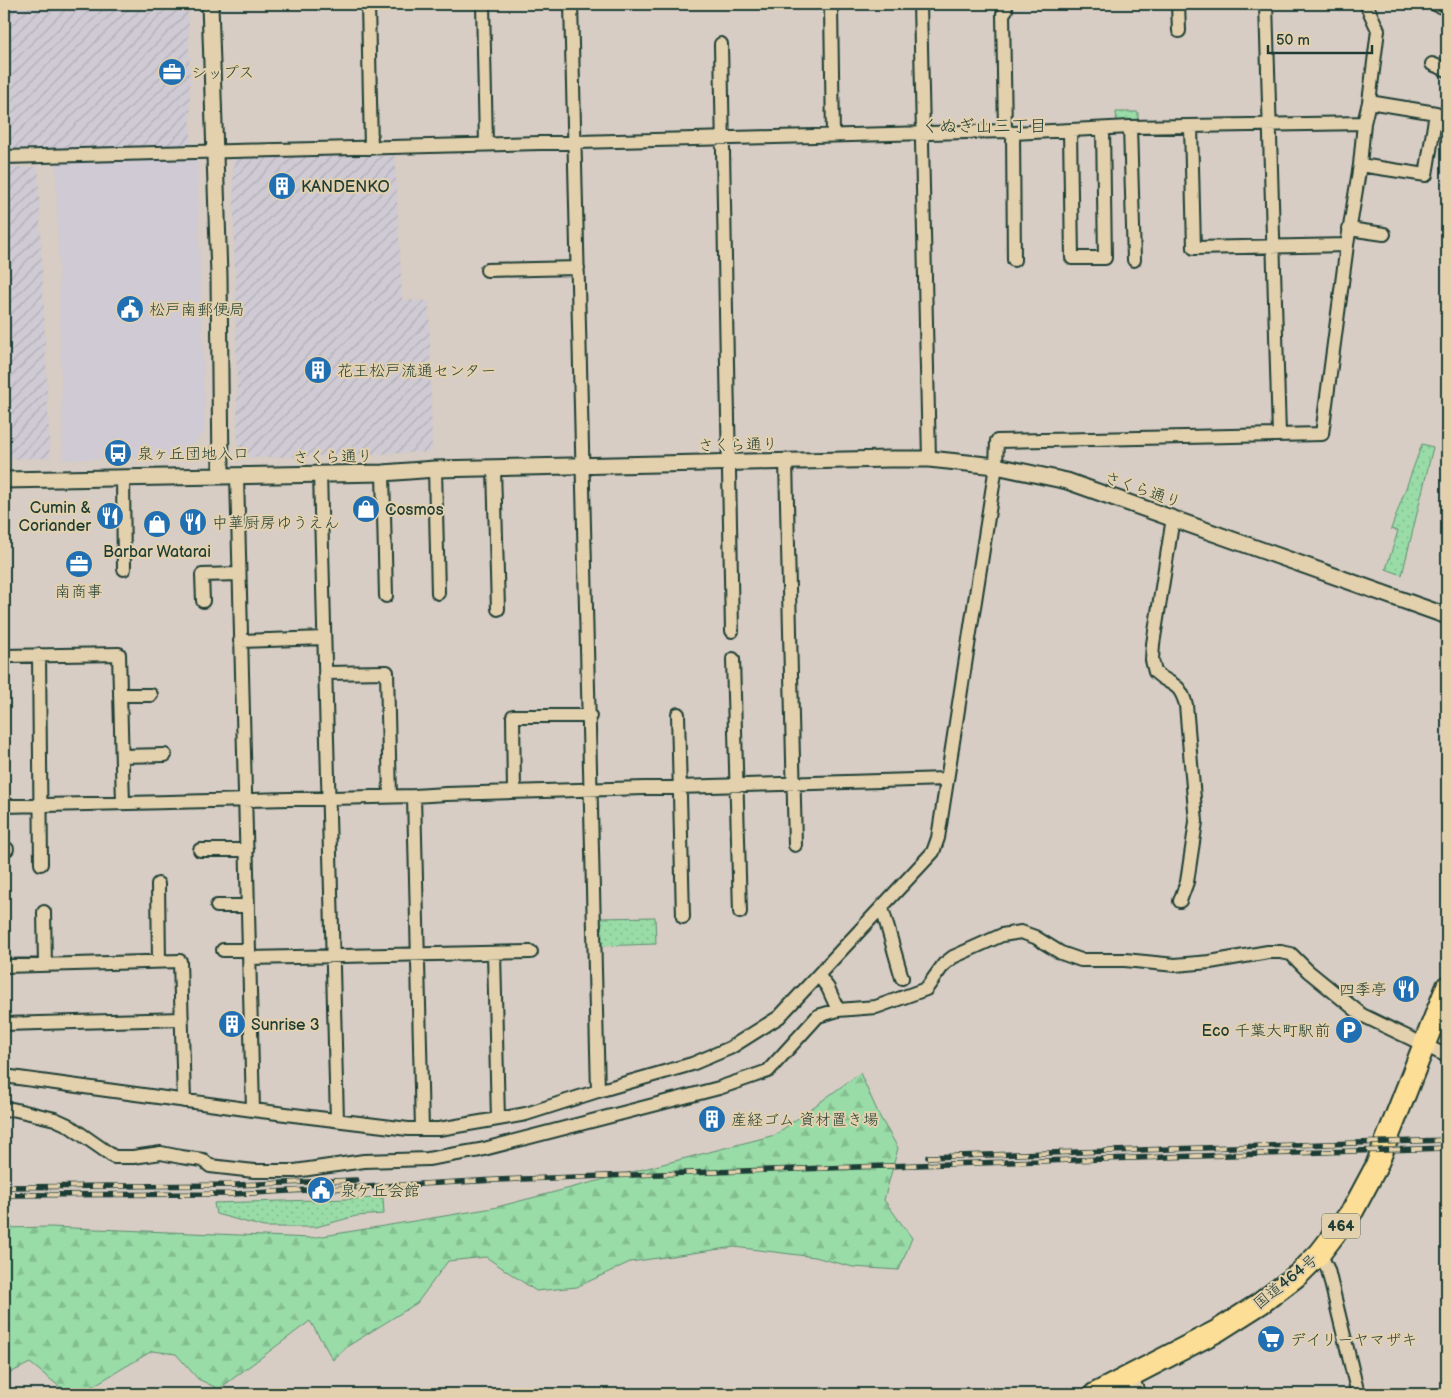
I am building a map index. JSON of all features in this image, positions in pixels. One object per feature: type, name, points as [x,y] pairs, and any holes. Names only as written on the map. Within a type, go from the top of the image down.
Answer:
[{"type":"highway","name":"国道464号","points":[[1095,1394],[1133,1385],[1253,1308],[1298,1274],[1320,1254],[1353,1210],[1376,1167],[1447,987]]},
{"type":"street","points":[[210,4],[219,276],[221,475]]},
{"type":"street","points":[[368,4],[371,148]]},
{"type":"street","points":[[483,4],[486,144]]},
{"type":"street","points":[[571,4],[592,789],[598,1091]]},
{"type":"street","points":[[920,4],[929,459]]},
{"type":"street","points":[[1178,4],[1179,31]]},
{"type":"street","points":[[1266,4],[1279,434]]},
{"type":"street","points":[[4,1076],[391,1127],[439,1129],[526,1114],[692,1064],[730,1048],[779,1017],[933,852],[938,838],[996,466],[997,441],[1322,434],[1378,30],[1366,4]]},
{"type":"street","points":[[1435,4],[1447,9]]},
{"type":"street","points":[[831,9],[833,135]]},
{"type":"street","points":[[1006,10],[1004,14],[1014,260]]},
{"type":"street","points":[[721,44],[732,631]]},
{"type":"street","points":[[1432,64],[1447,70]]},
{"type":"street","points":[[1360,164],[1426,175],[1436,113],[1369,102]]},
{"type":"street","points":[[4,157],[833,135],[1070,131],[1130,127],[1364,123]]},
{"type":"street","points":[[1191,126],[1194,248],[1347,245]]},
{"type":"street","points":[[1130,127],[1134,260]]},
{"type":"street","points":[[1070,131],[1072,258],[1105,258],[1103,129]]},
{"type":"street","points":[[1350,229],[1384,234]]},
{"type":"street","points":[[487,270],[578,268]]},
{"type":"street","name":"さくら通り","points":[[4,480],[383,473],[435,469],[583,465],[929,459],[996,466],[1067,481],[1447,616]]},
{"type":"street","points":[[786,461],[794,845]]},
{"type":"street","points":[[494,468],[498,609]]},
{"type":"street","points":[[435,469],[438,593]]},
{"type":"street","points":[[320,473],[337,1120]]},
{"type":"street","points":[[383,473],[386,596]]},
{"type":"street","points":[[237,475],[253,1110]]},
{"type":"street","points":[[123,477],[124,569]]},
{"type":"street","points":[[1173,518],[1152,660],[1155,672],[1182,692],[1186,705],[1196,822],[1187,882],[1180,901]]},
{"type":"street","points":[[203,601],[202,575],[238,574]]},
{"type":"street","points":[[240,642],[324,638]]},
{"type":"street","points":[[4,656],[119,654],[123,803]]},
{"type":"street","points":[[39,655],[41,864]]},
{"type":"street","points":[[733,659],[740,912]]},
{"type":"street","points":[[325,673],[387,672],[390,797]]},
{"type":"street","points":[[120,695],[151,695]]},
{"type":"street","points":[[678,714],[683,917]]},
{"type":"street","points":[[514,792],[513,716],[590,716]]},
{"type":"street","points":[[122,756],[165,755]]},
{"type":"street","points":[[4,806],[390,797],[680,786],[946,779]]},
{"type":"street","points":[[414,796],[422,1129]]},
{"type":"street","points":[[200,850],[247,850]]},
{"type":"street","points":[[158,884],[158,961]]},
{"type":"street","points":[[217,906],[248,906]]},
{"type":"street","points":[[882,908],[902,978]]},
{"type":"street","points":[[44,912],[45,965]]},
{"type":"street","points":[[4,1111],[12,1109],[55,1119],[68,1125],[114,1157],[133,1157],[161,1152],[203,1160],[210,1166],[254,1171],[296,1171],[364,1161],[428,1159],[480,1150],[719,1088],[768,1071],[818,1016],[838,1010],[876,1007],[926,989],[944,964],[954,957],[1002,935],[1021,932],[1035,937],[1061,953],[1081,960],[1125,960],[1175,965],[1210,962],[1268,952],[1291,954],[1308,971],[1362,1015],[1447,1056]]},
{"type":"street","points":[[223,950],[249,954],[334,957],[531,952]]},
{"type":"street","points":[[494,953],[498,1119]]},
{"type":"street","points":[[4,966],[180,961],[184,1101]]},
{"type":"street","points":[[819,976],[828,988],[838,1010]]},
{"type":"street","points":[[4,1024],[182,1019]]},
{"type":"street","points":[[1320,1254],[1328,1270],[1358,1394]]},
{"type":"shaded area","points":[[4,4],[188,4],[191,146],[4,151]]},
{"type":"shaded area","points":[[395,156],[402,300],[429,301],[432,452],[246,458],[238,448],[233,157]]},
{"type":"shaded area","points":[[197,159],[205,431],[184,456],[63,460],[56,162]]},
{"type":"shaded area","points":[[4,167],[38,167],[50,458],[4,459]]},
{"type":"green space","points":[[1116,112],[1138,112],[1138,123],[1117,122]]},
{"type":"green space","points":[[1422,444],[1433,447],[1402,575],[1386,569],[1398,531],[1391,529]]},
{"type":"green space","points":[[655,917],[656,944],[599,946],[599,918]]},
{"type":"green space","points":[[860,1073],[880,1117],[898,1148],[884,1200],[912,1238],[899,1270],[853,1267],[815,1257],[734,1247],[630,1262],[577,1287],[536,1291],[486,1257],[448,1261],[417,1303],[348,1346],[333,1360],[310,1321],[219,1389],[198,1379],[176,1354],[152,1351],[86,1390],[65,1391],[30,1363],[4,1376],[4,1228],[49,1227],[311,1238],[493,1208],[775,1135]]},
{"type":"green space","points":[[383,1198],[384,1214],[356,1216],[316,1227],[264,1227],[216,1214],[214,1203]]},
{"type":"railway","points":[[928,1157],[1447,1140]]},
{"type":"railway","points":[[4,1195],[232,1194],[496,1180],[1447,1148]]},
{"type":"railway","points":[[4,1187],[236,1185],[356,1180]]},
{"type":"place","name":"シップス","points":[[172,72]]},
{"type":"place","name":"KANDENKO","points":[[282,186]]},
{"type":"place","name":"松戸南郵便局","points":[[130,309]]},
{"type":"place","name":"花王松戸流通センター","points":[[318,370]]},
{"type":"place","name":"泉ヶ丘団地入口","points":[[118,453]]},
{"type":"place","name":"Cosmos","points":[[366,509]]},
{"type":"place","name":"Cumin & Coriander","points":[[110,516]]},
{"type":"place","name":"中華厨房ゆうえん","points":[[193,522]]},
{"type":"place","name":"Barbar Watarai","points":[[157,524]]},
{"type":"place","name":"南商事","points":[[79,564]]},
{"type":"place","name":"四季亭","points":[[1406,989]]},
{"type":"place","name":"Sunrise 3","points":[[232,1024]]},
{"type":"place","name":"Eco 千葉大町駅前","points":[[1349,1030]]},
{"type":"place","name":"産経ゴム 資材置き場","points":[[712,1119]]},
{"type":"place","name":"泉ケ丘会館","points":[[321,1190]]},
{"type":"place","name":"デイリーヤマザキ","points":[[1271,1339]]},
{"type":"district","name":"くぬぎ山三丁目","points":[[984,126]]}]
